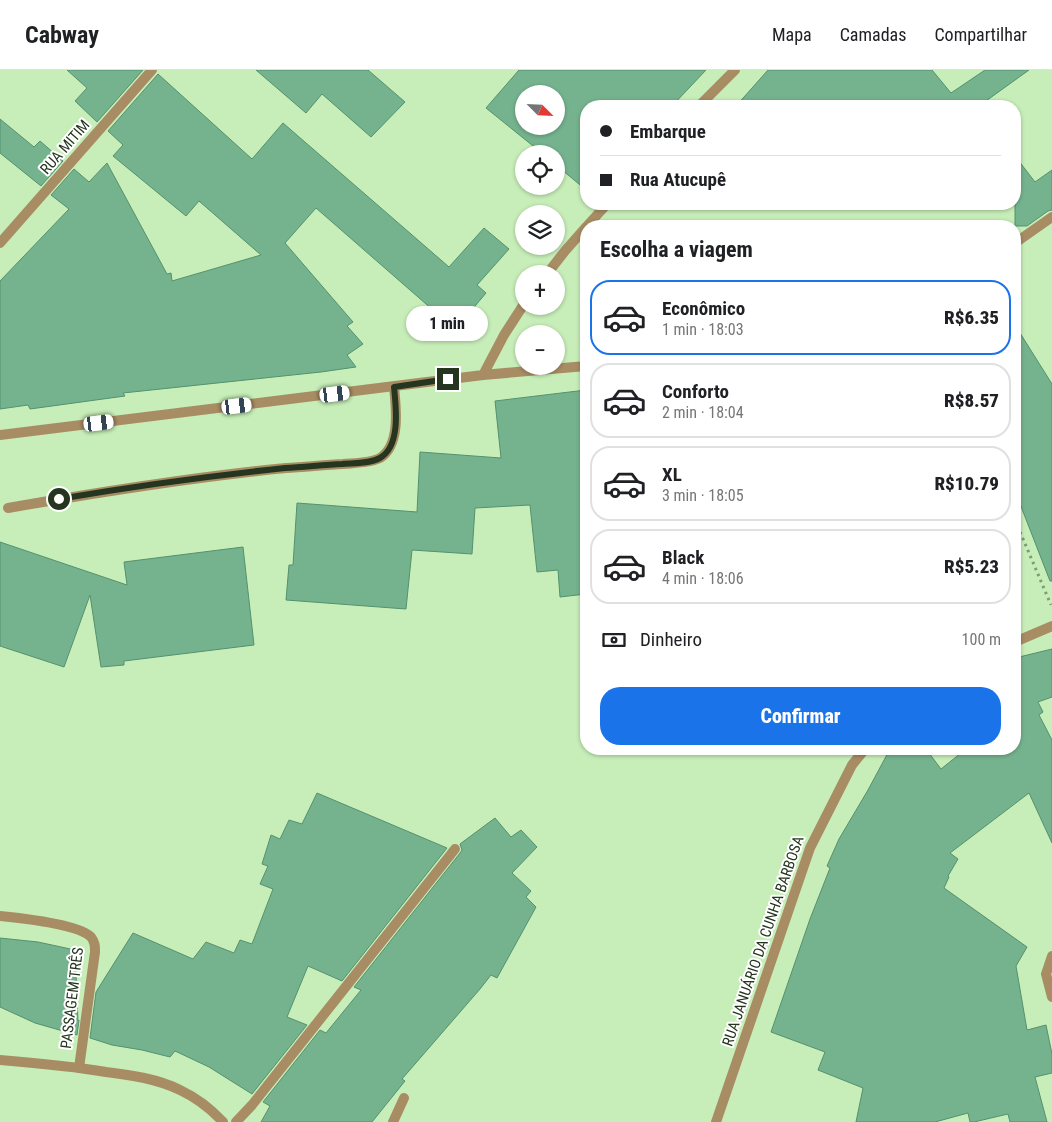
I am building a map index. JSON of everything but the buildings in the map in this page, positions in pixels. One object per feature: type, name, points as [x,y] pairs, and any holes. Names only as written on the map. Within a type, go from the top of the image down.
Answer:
[{"type":"street","name":"RUA MITIM","points":[[2,239],[152,70]]},
{"type":"street","points":[[705,100],[735,70]]},
{"type":"street","points":[[593,220],[602,210]]},
{"type":"street","points":[[1021,239],[1052,217]]},
{"type":"street","points":[[554,265],[580,235]]},
{"type":"street","points":[[483,375],[517,315]]},
{"type":"street","points":[[0,435],[483,375],[580,367]]},
{"type":"street","points":[[8,508],[92,493],[183,480],[286,468],[355,463],[380,458],[393,439],[396,422],[394,387]]},
{"type":"street","points":[[1021,639],[1052,626]]},
{"type":"street","name":"RUA JANUÁRIO DA CUNHA BARBOSA","points":[[716,1122],[810,848],[852,765],[860,755]]},
{"type":"street","points":[[236,1122],[252,1105],[455,849]]},
{"type":"street","name":"PASSAGEM TRÊS","points":[[0,916],[81,931],[91,937],[95,943],[79,1068]]},
{"type":"street","points":[[1052,956],[1046,974],[1052,998]]},
{"type":"street","points":[[0,1060],[79,1068],[160,1082],[180,1090],[199,1101],[214,1112],[223,1122]]},
{"type":"street","points":[[393,1122],[404,1098]]},
{"type":"path","points":[[1021,534],[1052,607]]},
{"type":"route","points":[[59,499],[183,480],[286,468],[355,463],[380,458],[393,439],[396,422],[394,387],[448,379]]}]
